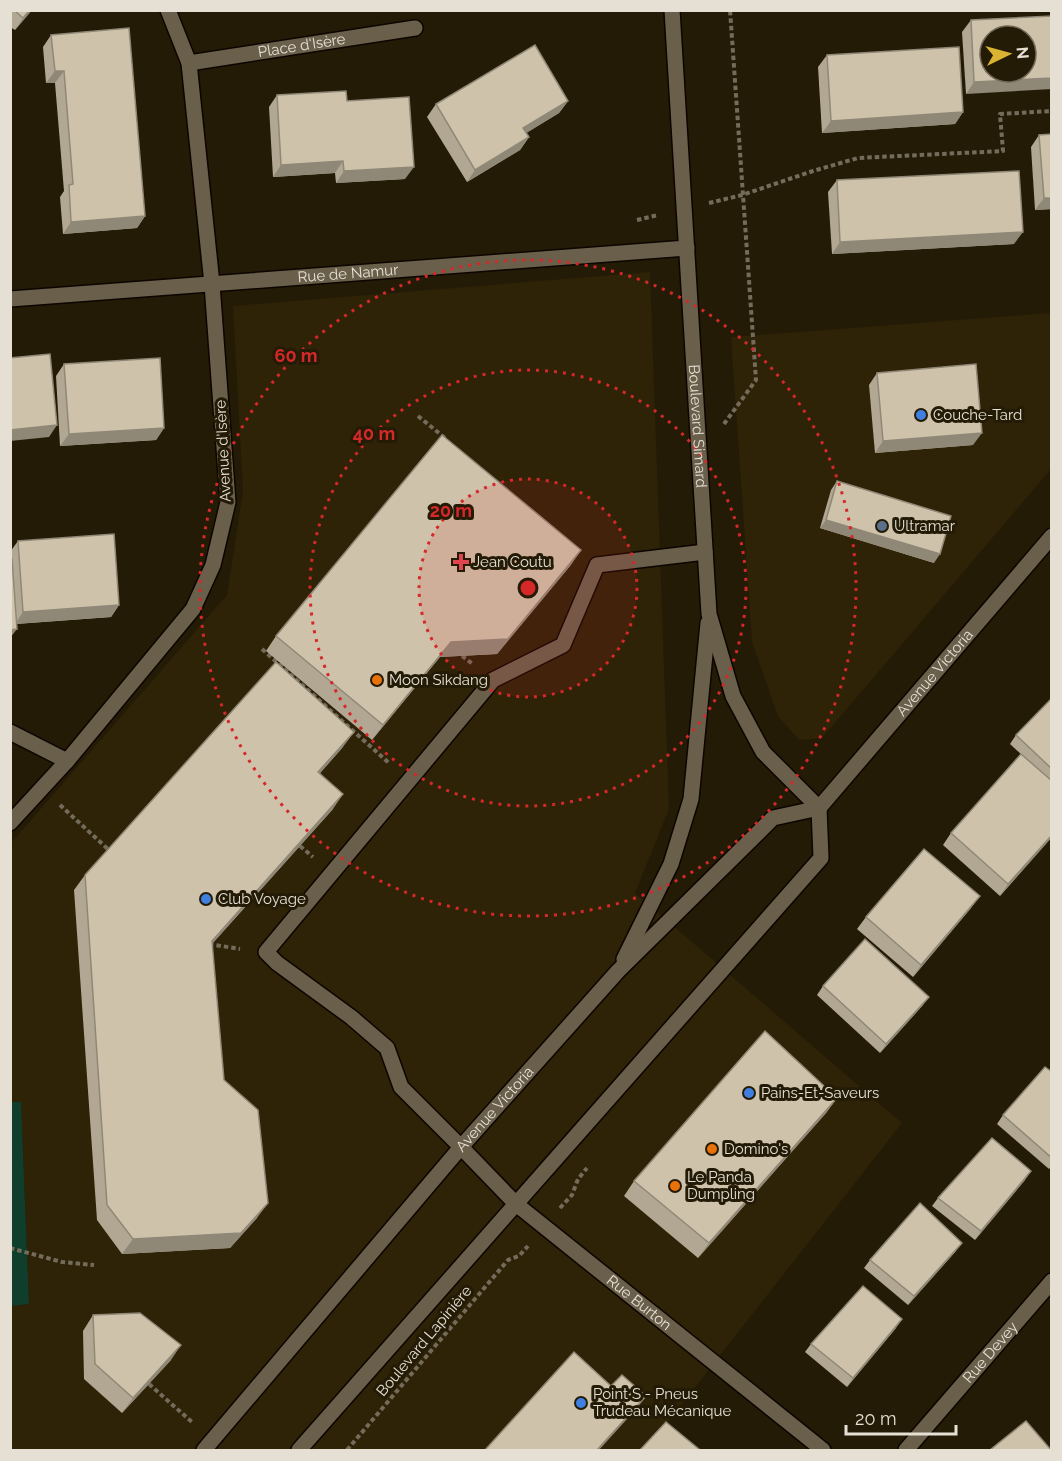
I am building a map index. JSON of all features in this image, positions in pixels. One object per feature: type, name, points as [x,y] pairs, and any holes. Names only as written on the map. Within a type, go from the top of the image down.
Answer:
[{"type":"street","name":"Avenue d'Isère","points":[[10,824],[67,761],[193,609],[213,565],[228,502],[212,284],[189,63],[168,10]]},
{"type":"street","name":"Boulevard Simard","points":[[672,10],[709,614],[733,696],[763,752],[819,808]]},
{"type":"street","name":"Place d'Isère","points":[[189,63],[415,28]]},
{"type":"street","name":"Rue de Namur","points":[[10,299],[687,248]]},
{"type":"street","name":"Avenue Victoria","points":[[208,1446],[461,1147],[618,971],[773,818],[819,808],[1052,536]]},
{"type":"street","points":[[267,952],[493,680],[563,645],[597,565],[705,552]]},
{"type":"street","points":[[618,971],[671,864],[691,800],[709,614]]},
{"type":"street","points":[[10,732],[67,761]]},
{"type":"street","points":[[299,1450],[821,858],[819,808]]},
{"type":"street","name":"Rue Burton","points":[[267,952],[277,963],[351,1017],[387,1048],[401,1087],[516,1204],[823,1450]]},
{"type":"street","name":"Rue Devey","points":[[906,1450],[1052,1281]]},
{"type":"path","points":[[700,458],[756,380],[730,10]]},
{"type":"path","points":[[742,195],[858,158],[1003,151],[1000,114],[1052,111]]},
{"type":"path","points":[[418,416],[452,445]]},
{"type":"path","points":[[262,649],[409,781]]},
{"type":"path","points":[[42,789],[118,858]]},
{"type":"path","points":[[202,938],[210,946],[267,952]]},
{"type":"path","points":[[10,1248],[62,1262],[94,1265]]},
{"type":"path","name":"Boulevard Lapinière","points":[[347,1450],[508,1260],[523,1252]]},
{"type":"path","points":[[149,1383],[208,1446]]},
{"type":"shaded area","points":[[650,272],[669,809],[635,893],[902,1123],[646,1450],[11,1450],[11,1306],[29,1304],[21,1102],[10,1102],[11,843],[227,595],[243,491],[233,306]]},
{"type":"shaded area","points":[[1051,313],[1051,469],[822,738],[799,740],[778,716],[752,642],[731,337]]},
{"type":"green space","points":[[11,1102],[21,1102],[29,1304],[11,1306]]},
{"type":"building","points":[[14,10],[30,10],[23,18]]},
{"type":"building","points":[[1052,16],[1052,78],[1038,79],[1038,24],[978,24],[978,82],[974,82],[971,20]]},
{"type":"building","points":[[129,28],[145,216],[71,222],[69,185],[73,184],[64,71],[55,71],[51,35]]},
{"type":"building","points":[[535,45],[568,101],[523,128],[529,137],[475,170],[436,104]]},
{"type":"building","points":[[959,47],[963,112],[831,121],[827,55]]},
{"type":"building","points":[[346,91],[347,101],[409,97],[414,167],[344,171],[343,161],[281,165],[277,95]]},
{"type":"building","points":[[1052,134],[1052,198],[1044,198],[1039,135]]},
{"type":"building","points":[[1019,171],[1023,232],[840,242],[837,180]]},
{"type":"building","points":[[50,354],[57,425],[10,430],[10,358]]},
{"type":"building","points":[[160,358],[164,428],[69,434],[64,364]]},
{"type":"building","name":"Couche-Tard","points":[[976,364],[982,433],[883,441],[877,373]]},
{"type":"building","points":[[442,435],[581,550],[508,639],[451,642],[383,725],[276,636]]},
{"type":"building","name":"Ultramar","points":[[837,481],[951,516],[940,554],[826,520]]},
{"type":"building","points":[[114,534],[119,605],[23,612],[18,541]]},
{"type":"building","points":[[10,559],[12,559],[17,629],[10,630]]},
{"type":"building","points":[[276,662],[354,732],[318,772],[343,794],[212,941],[224,1080],[258,1110],[268,1203],[241,1233],[133,1239],[107,1205],[85,875]]},
{"type":"building","points":[[1052,700],[1052,769],[1016,735]]},
{"type":"building","points":[[1021,754],[1052,781],[1052,835],[1008,884],[951,833]]},
{"type":"building","points":[[924,849],[980,896],[921,965],[866,917]]},
{"type":"building","points":[[865,939],[929,997],[886,1044],[823,986]]},
{"type":"building","points":[[765,1031],[837,1098],[709,1243],[634,1181]]},
{"type":"building","points":[[1045,1067],[1052,1072],[1052,1158],[1003,1115]]},
{"type":"building","points":[[992,1138],[1031,1171],[981,1231],[938,1198]]},
{"type":"building","points":[[920,1203],[962,1243],[914,1296],[870,1260]]},
{"type":"building","points":[[863,1286],[902,1319],[853,1378],[811,1344]]},
{"type":"building","points":[[140,1313],[181,1345],[133,1398],[95,1364],[93,1315]]},
{"type":"building","name":"Point S - Pneus Trudeau Mécanique","points":[[574,1352],[611,1386],[622,1375],[646,1396],[597,1450],[485,1450]]},
{"type":"building","points":[[1026,1421],[1051,1450],[990,1450]]},
{"type":"building","points":[[666,1422],[700,1450],[640,1450]]},
{"type":"place","name":"Couche-Tard","points":[[921,415]]},
{"type":"place","name":"Ultramar","points":[[882,526]]},
{"type":"place","name":"Jean Coutu","points":[[461,562]]},
{"type":"place","name":"Moon Sikdang","points":[[377,680]]},
{"type":"place","name":"Club Voyage","points":[[206,899]]},
{"type":"place","name":"Pains-Et-Saveurs","points":[[749,1093]]},
{"type":"place","name":"Domino's","points":[[712,1149]]},
{"type":"place","name":"Le Panda Dumpling","points":[[675,1186]]},
{"type":"place","name":"Point S - Pneus Trudeau Mécanique","points":[[581,1403]]}]
